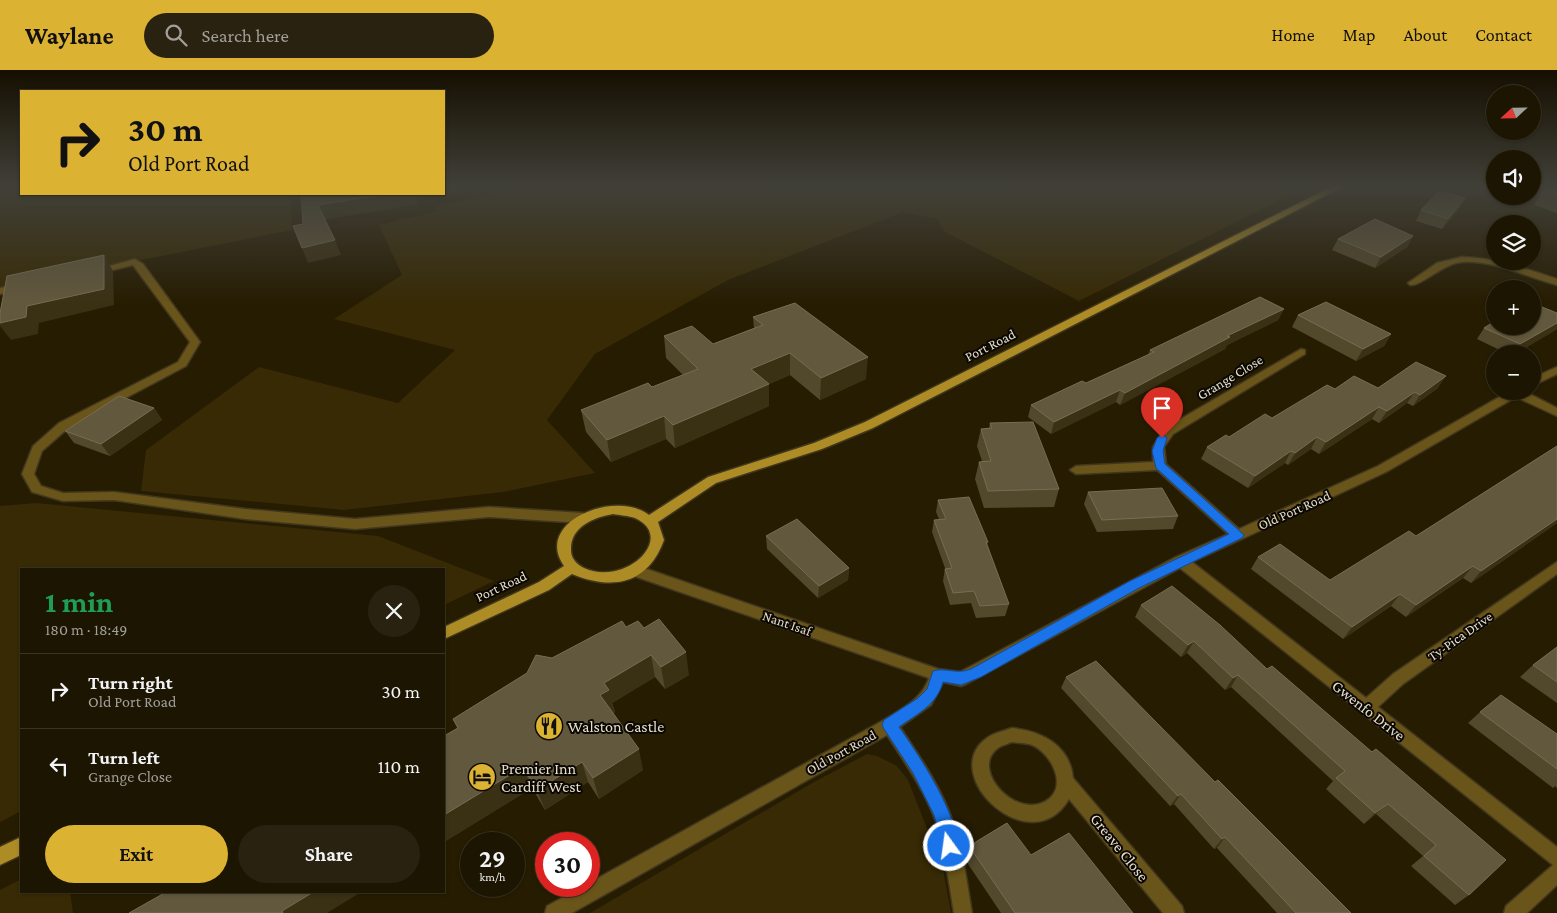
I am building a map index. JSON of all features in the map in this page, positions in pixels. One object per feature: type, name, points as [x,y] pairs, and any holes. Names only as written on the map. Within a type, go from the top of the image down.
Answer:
[{"type":"main road","name":"Port Road","points":[[650,521],[712,480],[818,446],[869,425],[1262,225]]},
{"type":"main road","points":[[613,509],[629,510],[650,521],[656,531],[657,543],[653,555],[636,570],[620,577],[603,579],[587,576],[571,568],[564,557],[563,545],[567,533],[583,518],[613,509]]},
{"type":"main road","name":"Port Road","points":[[445,633],[544,586],[571,568]]},
{"type":"main road","points":[[0,856],[20,846]]},
{"type":"street","points":[[1412,283],[1451,261],[1467,260],[1521,270],[1557,282]]},
{"type":"street","points":[[86,273],[135,262],[195,342],[182,364],[63,426],[37,448],[28,474],[36,489],[63,497],[114,496],[245,514],[355,524],[489,512],[583,518]]},
{"type":"street","points":[[0,291],[29,285]]},
{"type":"street","name":"Grange Close","points":[[1160,466],[1157,451],[1162,438],[1169,431],[1300,352]]},
{"type":"street","points":[[1541,379],[1557,370]]},
{"type":"street","name":"Old Port Road","points":[[554,913],[890,725],[924,702],[933,692],[938,676],[961,679],[976,673],[1181,561],[1382,469],[1504,400]]},
{"type":"street","points":[[1534,400],[1557,412]]},
{"type":"street","points":[[1076,470],[1160,466],[1238,535]]},
{"type":"street","name":"Gwenfo Drive","points":[[1181,561],[1557,858]]},
{"type":"street","name":"Ty-Pica Drive","points":[[1366,708],[1398,679],[1557,568]]},
{"type":"street","name":"Nant Isaf","points":[[636,570],[938,676]]},
{"type":"street","points":[[890,725],[919,768],[941,813],[958,878],[962,913]]},
{"type":"street","name":"Greave Close","points":[[1066,782],[1064,793],[1057,804],[1046,811],[1031,813],[1016,810],[1001,803],[990,792],[983,779],[980,766],[983,753],[990,743],[1000,737],[1024,736],[1049,748],[1058,758],[1066,782],[1175,913]]},
{"type":"street","points":[[1513,913],[1557,873]]},
{"type":"shaded area","points":[[0,225],[292,225],[292,230],[0,288]]},
{"type":"shaded area","points":[[379,225],[869,225],[728,280],[595,354],[547,420],[595,473],[503,492],[344,510],[141,491],[146,450],[259,367],[398,403],[455,350],[334,319],[402,275]]},
{"type":"shaded area","points":[[941,225],[1230,225],[1079,301],[945,232]]},
{"type":"shaded area","points":[[36,503],[378,536],[494,581],[445,605],[445,568],[20,568],[20,812],[0,822],[0,506]]},
{"type":"shaded area","points":[[867,754],[877,756],[897,766],[908,780],[943,869],[951,913],[590,913],[814,782]]},
{"type":"shaded area","points":[[20,880],[20,893],[70,893],[73,913],[0,913],[0,890]]},
{"type":"building","points":[[328,225],[335,240],[302,248],[293,226]]},
{"type":"building","points":[[1363,225],[1389,225],[1413,236],[1381,257],[1338,239]]},
{"type":"building","points":[[104,255],[104,289],[27,306],[26,317],[0,323],[7,276]]},
{"type":"building","points":[[1260,297],[1284,309],[1227,336],[1230,337],[1125,393],[1120,390],[1054,422],[1031,405],[1082,381],[1086,383],[1154,352],[1150,350]]},
{"type":"building","points":[[1326,302],[1391,334],[1363,349],[1298,315]]},
{"type":"building","points":[[795,303],[868,357],[821,378],[790,353],[751,369],[769,384],[673,425],[664,416],[607,440],[581,410],[648,383],[652,387],[698,369],[664,336],[692,326],[713,344],[763,325],[753,317]]},
{"type":"building","points":[[1541,307],[1557,313],[1557,323],[1541,332]]},
{"type":"building","points":[[1500,335],[1536,335],[1520,344]]},
{"type":"building","points":[[1416,362],[1446,376],[1420,395],[1415,392],[1387,411],[1379,407],[1326,442],[1317,437],[1295,453],[1291,451],[1255,476],[1207,447],[1226,435],[1229,437],[1265,414],[1272,418],[1327,385],[1335,389],[1354,376],[1378,388]]},
{"type":"building","points":[[119,396],[154,408],[101,444],[65,431]]},
{"type":"building","points":[[1033,422],[1059,489],[988,491],[979,462],[991,461],[981,429],[992,428],[990,423]]},
{"type":"building","points":[[1557,446],[1557,519],[1481,571],[1473,566],[1416,605],[1400,594],[1352,627],[1258,557],[1280,544],[1330,580],[1409,531],[1416,536]]},
{"type":"building","points":[[1162,488],[1178,516],[1102,520],[1088,492]]},
{"type":"building","points":[[969,497],[988,542],[986,542],[1009,604],[980,606],[974,591],[953,593],[945,569],[952,568],[934,520],[946,519],[938,500]]},
{"type":"building","points":[[797,519],[849,568],[819,586],[766,536]]},
{"type":"building","points":[[1172,586],[1220,625],[1267,669],[1272,666],[1372,752],[1376,749],[1506,860],[1469,895],[1424,856],[1436,845],[1388,804],[1375,813],[1336,778],[1345,771],[1238,675],[1233,678],[1194,641],[1188,645],[1141,605]]},
{"type":"building","points":[[659,619],[686,652],[661,667],[651,655],[604,683],[609,690],[600,695],[639,749],[593,778],[582,762],[537,790],[523,767],[445,814],[445,735],[458,728],[453,719],[527,673],[536,655],[552,658],[622,621],[626,627],[638,621],[644,628]]},
{"type":"building","points":[[1557,647],[1557,682],[1533,665]]},
{"type":"building","points":[[1096,661],[1215,782],[1218,780],[1351,913],[1296,913],[1225,837],[1222,839],[1181,794],[1178,796],[1066,677]]},
{"type":"building","points":[[1501,695],[1557,734],[1557,769],[1480,712]]},
{"type":"building","points":[[1007,823],[1031,855],[1069,833],[1133,913],[1015,913],[969,846]]},
{"type":"building","points":[[164,893],[312,893],[282,911],[283,913],[129,913]]},
{"type":"place","name":"Walston Castle","points":[[549,726]]},
{"type":"place","name":"Premier Inn Cardiff West","points":[[482,777]]},
{"type":"route","points":[[949,846],[941,813],[919,768],[890,725],[924,702],[933,692],[938,676],[961,679],[976,673],[1134,585],[1238,535],[1160,466],[1157,451],[1162,438]]}]
